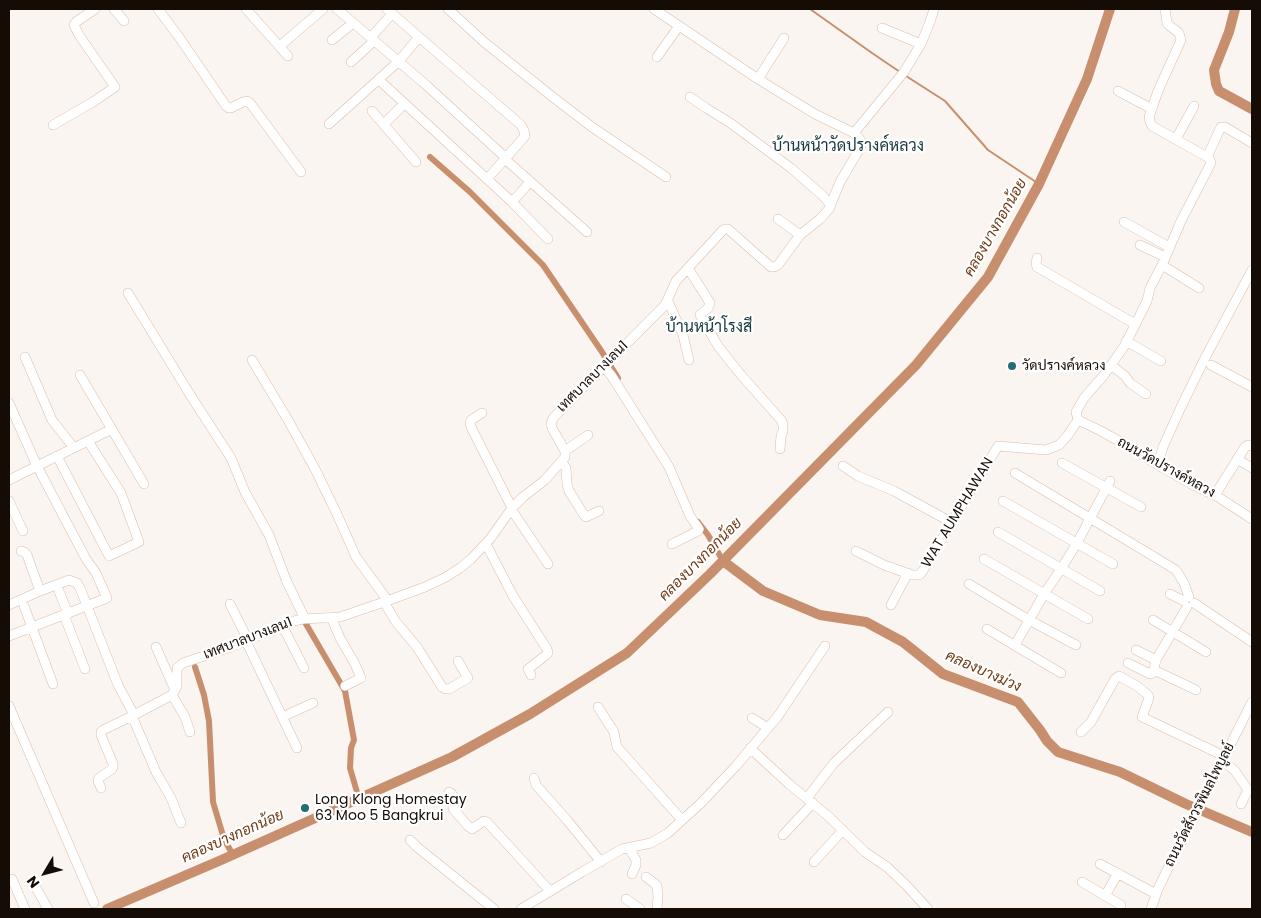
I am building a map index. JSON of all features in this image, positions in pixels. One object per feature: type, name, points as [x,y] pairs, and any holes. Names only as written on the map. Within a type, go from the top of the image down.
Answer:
[{"type":"street","points":[[53,125],[115,87],[74,25],[95,9]]},
{"type":"street","points":[[114,9],[124,21]]},
{"type":"street","points":[[158,9],[226,106],[231,108],[243,102],[247,101],[250,103],[301,172]]},
{"type":"street","points":[[246,9],[288,56]]},
{"type":"street","points":[[280,46],[323,9]]},
{"type":"street","points":[[448,9],[484,42],[554,98],[599,132],[666,177]]},
{"type":"street","points":[[654,9],[758,79],[815,114],[854,133],[904,72],[921,44],[934,9]]},
{"type":"street","points":[[1078,420],[1076,412],[1084,398],[1111,365],[1147,301],[1150,288],[1181,221],[1211,163],[1207,157],[1152,126],[1149,117],[1180,40],[1179,33],[1167,23],[1165,9]]},
{"type":"street","points":[[341,10],[353,23],[399,61],[587,232]]},
{"type":"street","points":[[350,62],[372,39],[390,11],[521,125],[525,136],[487,179]]},
{"type":"street","points":[[332,40],[353,23]]},
{"type":"street","points":[[657,57],[679,26]]},
{"type":"street","points":[[882,28],[921,44]]},
{"type":"street","points":[[329,124],[399,61],[419,37]]},
{"type":"street","points":[[758,79],[784,38]]},
{"type":"street","points":[[379,80],[512,202],[548,239]]},
{"type":"street","points":[[1118,91],[1152,109]]},
{"type":"street","points":[[690,97],[722,117],[792,168],[832,204]]},
{"type":"street","points":[[384,124],[404,104]]},
{"type":"street","points":[[1176,139],[1194,106]]},
{"type":"street","points":[[372,111],[416,162]]},
{"type":"street","points":[[1207,157],[1222,127],[1252,143]]},
{"type":"street","name":"เทศบาลบางเลน1","points":[[565,451],[552,428],[552,420],[668,301],[676,281],[723,230],[728,230],[738,237],[771,267],[774,267],[780,263],[800,235],[826,213],[862,143],[854,133]]},
{"type":"street","points":[[512,202],[530,182]]},
{"type":"street","points":[[778,219],[800,235]]},
{"type":"street","points":[[1124,222],[1170,247]]},
{"type":"street","points":[[1140,245],[1199,288]]},
{"type":"street","points":[[1037,258],[1037,266],[1135,324]]},
{"type":"street","points":[[688,268],[710,303],[708,308],[700,315],[718,346],[781,420],[783,431],[780,449]]},
{"type":"street","points":[[1158,465],[1174,421],[1252,270]]},
{"type":"street","points":[[128,293],[231,458],[245,492],[269,535],[301,620]]},
{"type":"street","points":[[668,301],[683,335],[689,360]]},
{"type":"street","points":[[1126,341],[1161,361]]},
{"type":"street","points":[[26,357],[52,420],[74,448]]},
{"type":"street","points":[[252,360],[315,469],[356,557],[386,602],[396,622],[417,647],[442,687],[449,689],[468,678],[458,660]]},
{"type":"street","points":[[607,365],[610,375],[669,467],[690,516],[698,527],[698,531],[672,544]]},
{"type":"street","points":[[1111,365],[1125,376],[1130,383],[1146,394]]},
{"type":"street","points":[[1211,366],[1252,387]]},
{"type":"street","points":[[80,375],[144,484]]},
{"type":"street","points":[[9,403],[37,466],[86,559],[96,574],[107,598],[9,636]]},
{"type":"street","points":[[482,412],[471,420],[471,427],[512,508],[548,564]]},
{"type":"street","name":"ถนนวัดปรางค์หลวง","points":[[1078,420],[1128,446],[1191,484],[1215,495],[1252,519]]},
{"type":"street","name":"WAT AUMPHAWAN","points":[[856,550],[884,565],[912,575],[919,575],[998,446],[1046,450],[1059,445],[1078,420]]},
{"type":"street","points":[[9,480],[112,429]]},
{"type":"street","points":[[588,435],[565,451],[565,457],[562,462],[566,468],[568,491],[584,516],[586,517],[599,511]]},
{"type":"street","points":[[57,456],[109,556],[140,542],[121,493],[88,440]]},
{"type":"street","points":[[1215,495],[1245,447],[1248,445],[1252,446]]},
{"type":"street","points":[[1237,459],[1252,468]]},
{"type":"street","name":"เทศบาลบางเลน1","points":[[174,692],[177,686],[176,670],[183,663],[282,625],[301,620],[340,617],[386,602],[446,577],[460,568],[486,544],[523,496],[545,480],[562,462]]},
{"type":"street","points":[[1062,463],[1108,484],[1141,507]]},
{"type":"street","points":[[843,466],[858,476],[901,495],[951,522]]},
{"type":"street","points":[[1015,473],[1176,570],[1184,583],[1189,602],[1172,631],[1153,673],[1150,674],[1128,663]]},
{"type":"street","points":[[1015,645],[1044,594],[1077,543],[1108,484]]},
{"type":"street","points":[[9,501],[23,531]]},
{"type":"street","points":[[1003,501],[1113,564]]},
{"type":"street","points":[[998,532],[1100,591]]},
{"type":"street","points":[[486,544],[513,596],[548,649],[546,656],[528,669],[531,675]]},
{"type":"street","points":[[21,551],[27,555],[40,591]]},
{"type":"street","points":[[984,559],[1088,619]]},
{"type":"street","points":[[891,605],[908,573]]},
{"type":"street","points":[[53,684],[32,628],[16,604],[40,591],[68,580],[77,583],[80,588],[118,685],[134,715],[156,772],[171,798],[181,823]]},
{"type":"street","points":[[969,584],[1029,620],[1076,645]]},
{"type":"street","points":[[59,591],[85,669]]},
{"type":"street","points":[[1170,594],[1189,602],[1252,642]]},
{"type":"street","points":[[230,604],[297,748]]},
{"type":"street","points":[[331,617],[362,678],[346,686]]},
{"type":"street","points":[[1153,620],[1206,652]]},
{"type":"street","points":[[282,625],[304,668]]},
{"type":"street","points":[[987,629],[1061,673]]},
{"type":"street","points":[[521,909],[622,848],[651,843],[668,833],[717,787],[768,728],[825,646]]},
{"type":"street","points":[[156,647],[190,732]]},
{"type":"street","points":[[1136,650],[1155,665],[1196,690]]},
{"type":"street","points":[[1081,732],[1091,722],[1115,679],[1119,676],[1148,695],[1149,698],[1142,717],[1223,759],[1235,770],[1248,790],[1241,804]]},
{"type":"street","points":[[101,788],[98,781],[99,778],[114,767],[101,732],[174,692]]},
{"type":"street","points":[[282,717],[313,702]]},
{"type":"street","name":"ถนนวัดสังวรพิมลไพบูลย์","points":[[1151,909],[1156,894],[1192,819],[1252,702]]},
{"type":"street","points":[[9,706],[94,903]]},
{"type":"street","points":[[598,707],[614,732],[617,746],[682,820]]},
{"type":"street","points":[[783,835],[810,801],[834,763],[888,712]]},
{"type":"street","points":[[752,718],[768,728]]},
{"type":"street","points":[[750,748],[843,830],[865,852],[887,867],[928,909]]},
{"type":"street","points":[[534,778],[536,785],[601,862]]},
{"type":"street","points":[[449,792],[455,799],[454,810],[468,826],[472,828],[487,822],[550,891]]},
{"type":"street","points":[[814,862],[843,830]]},
{"type":"street","points":[[410,840],[494,909]]},
{"type":"street","points":[[629,848],[636,860],[632,874]]},
{"type":"street","points":[[1100,864],[1156,894]]},
{"type":"street","points":[[1105,896],[1118,873]]},
{"type":"street","points":[[646,877],[657,886],[657,909]]},
{"type":"street","points":[[9,880],[12,879],[25,909]]},
{"type":"street","points":[[1082,882],[1121,905]]},
{"type":"street","points":[[36,888],[48,909]]},
{"type":"street","points":[[626,899],[640,909]]},
{"type":"waterway","points":[[810,9],[900,72]]},
{"type":"waterway","name":"คลองบางกอกน้อย","points":[[107,909],[452,757],[530,714],[627,653],[710,574],[916,365],[988,277],[1039,184],[1087,79],[1110,9]]},
{"type":"waterway","points":[[1235,9],[1229,32],[1214,70],[1216,84],[1219,91],[1252,109]]},
{"type":"waterway","points":[[906,76],[945,101],[988,150],[1039,184]]},
{"type":"waterway","points":[[430,157],[470,192],[543,265],[618,378]]},
{"type":"waterway","points":[[698,522],[723,561]]},
{"type":"waterway","name":"คลองบางม่วง","points":[[723,561],[763,591],[820,615],[866,622],[903,642],[943,674],[1018,702],[1047,741],[1058,752],[1120,772],[1186,804],[1252,832]]},
{"type":"waterway","points":[[306,624],[345,691],[354,740],[351,748],[350,768],[359,799]]},
{"type":"waterway","points":[[195,667],[204,695],[209,721],[213,802],[224,839],[233,855]]},
{"type":"place","name":"วัดปรางค์หลวง","points":[[1012,366]]},
{"type":"place","name":"Long Klong Homestay 63 Moo 5 Bangkrui","points":[[305,808]]},
{"type":"district","name":"บ้านหน้าวัดปรางค์หลวง","points":[[848,147]]},
{"type":"district","name":"บ้านหน้าโรงสี","points":[[709,328]]}]
